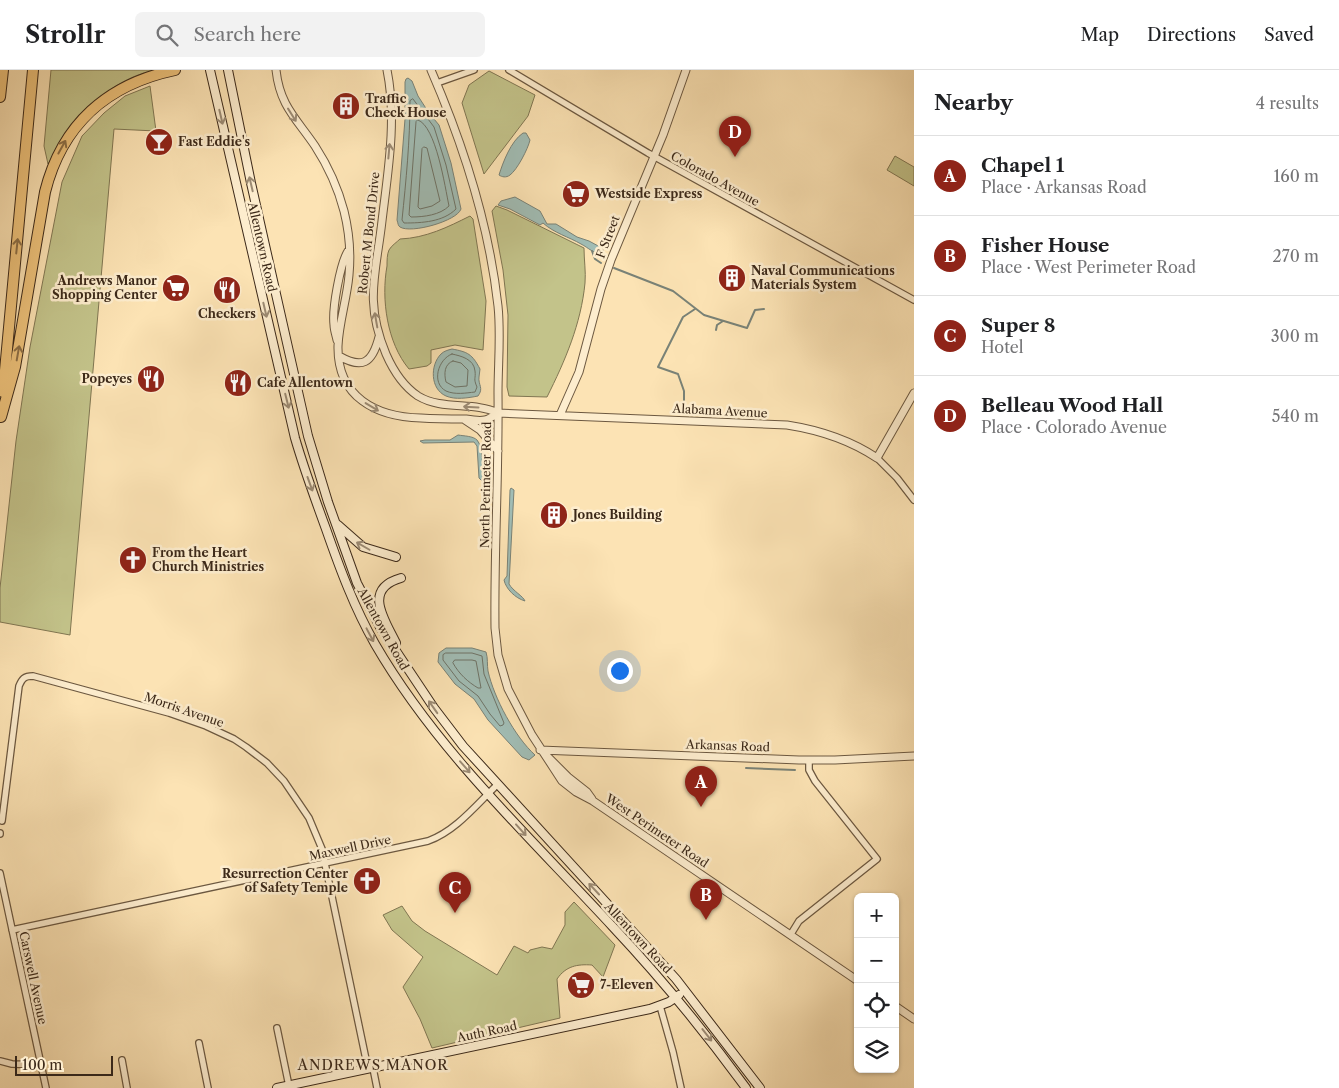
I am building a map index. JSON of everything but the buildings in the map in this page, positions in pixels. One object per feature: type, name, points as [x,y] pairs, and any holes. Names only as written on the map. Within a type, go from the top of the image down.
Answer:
[{"type":"highway","points":[[0,97],[2,70]]},
{"type":"highway","points":[[0,423],[33,70]]},
{"type":"highway","points":[[0,416],[15,367],[45,192],[49,174],[57,157],[76,126],[105,98],[143,79],[175,70]]},
{"type":"main road","name":"Allentown Road","points":[[210,70],[295,438],[338,566],[359,614],[397,679],[431,727],[488,794],[676,997],[746,1088]]},
{"type":"main road","name":"Allentown Road","points":[[228,70],[249,175],[308,436],[325,492],[357,583],[380,627],[452,732],[685,990],[760,1088]]},
{"type":"main road","points":[[336,524],[363,547],[396,557]]},
{"type":"main road","points":[[401,578],[392,581],[382,590],[378,604],[410,672]]},
{"type":"main road","name":"Auth Road","points":[[278,1088],[660,1006],[685,990]]},
{"type":"street","name":"Robert M Bond Drive","points":[[276,70],[280,91],[287,109],[316,148],[334,182],[344,212],[349,251],[348,286],[338,344],[345,380],[358,397],[385,414],[410,418],[486,420],[498,413]]},
{"type":"street","name":"Robert M Bond Drive","points":[[387,70],[391,95],[391,132],[382,222],[372,292],[379,337],[396,373],[404,384],[417,395],[443,405],[486,407],[498,413]]},
{"type":"street","points":[[431,70],[454,125],[473,179],[488,243],[499,322],[498,413]]},
{"type":"street","points":[[437,83],[474,70]]},
{"type":"street","name":"Colorado Avenue","points":[[509,70],[654,156],[914,300]]},
{"type":"street","name":"F Street","points":[[560,416],[579,372],[611,260],[654,156],[686,70]]},
{"type":"street","points":[[339,356],[352,363],[361,363],[372,355],[379,337]]},
{"type":"street","points":[[877,458],[914,393]]},
{"type":"street","name":"Alabama Avenue","points":[[498,413],[787,425],[812,430],[834,436],[877,458],[897,478],[914,500]]},
{"type":"street","name":"North Perimeter Road","points":[[495,559],[498,413]]},
{"type":"street","points":[[465,419],[480,430],[498,451]]},
{"type":"street","name":"West Perimeter Road","points":[[495,559],[495,628],[498,655],[508,689],[540,750],[587,792],[593,801],[854,978]]},
{"type":"street","name":"Morris Avenue","points":[[2,821],[19,686],[23,678],[33,676],[169,713],[206,726],[234,739],[267,763],[294,794],[315,829],[326,863],[370,1068],[377,1088]]},
{"type":"street","name":"Arkansas Road","points":[[540,750],[809,760],[914,756]]},
{"type":"street","points":[[791,934],[799,921],[877,859],[815,781],[809,770],[809,760]]},
{"type":"street","name":"Maxwell Drive","points":[[12,930],[421,843],[434,838],[458,822],[498,784]]},
{"type":"street","name":"Carswell Avenue","points":[[0,873],[46,1088]]},
{"type":"street","points":[[660,1006],[681,1088]]},
{"type":"street","points":[[899,1009],[914,1018]]},
{"type":"street","points":[[277,1028],[289,1086]]},
{"type":"street","points":[[200,1043],[208,1088]]},
{"type":"street","points":[[122,1060],[126,1088]]},
{"type":"street","points":[[0,1061],[12,1064],[41,1065]]},
{"type":"green space","points":[[51,70],[154,70],[135,76],[105,94],[80,119],[48,164],[44,146]]},
{"type":"green space","points":[[489,71],[535,95],[528,116],[484,174],[462,103],[469,85]]},
{"type":"green space","points":[[150,86],[156,131],[114,129],[70,635],[0,622],[0,588],[16,441],[30,347],[62,182],[82,136],[104,113],[125,96]]},
{"type":"green space","points":[[895,156],[914,167],[914,186],[887,170]]},
{"type":"green space","points":[[496,206],[584,248],[585,283],[580,313],[566,356],[547,397],[509,396],[507,387],[508,315],[503,270],[492,211]]},
{"type":"green space","points":[[470,216],[473,219],[486,301],[483,350],[455,345],[431,350],[431,363],[427,366],[409,369],[395,347],[388,320],[385,279],[388,252],[400,239],[428,234]]},
{"type":"green space","points":[[574,902],[615,945],[603,977],[592,965],[581,965],[564,971],[557,979],[560,1018],[432,1048],[420,1019],[403,987],[423,957],[392,930],[383,915],[402,906],[412,921],[425,931],[497,975],[514,946],[528,953],[530,950],[542,947],[552,949],[565,925],[565,912]]},
{"type":"water","points":[[408,78],[412,81],[418,96],[429,113],[439,125],[451,163],[461,209],[458,214],[443,222],[414,229],[400,227],[397,220],[405,119],[405,82]]},
{"type":"water","points":[[523,133],[526,133],[530,140],[522,159],[510,175],[506,177],[500,176],[508,152]]},
{"type":"water","points":[[515,197],[540,211],[547,224],[556,224],[577,237],[589,241],[602,248],[603,253],[594,252],[552,230],[543,223],[540,225],[510,209],[498,205],[501,201]]},
{"type":"water","points":[[452,349],[469,354],[480,369],[481,391],[478,396],[453,398],[446,396],[441,393],[434,383],[433,376],[437,359],[445,351]]},
{"type":"water","points":[[458,435],[468,436],[479,443],[482,459],[482,481],[479,478],[477,446],[474,442],[423,443],[420,441],[450,440]]},
{"type":"water","points":[[511,488],[514,490],[509,584],[525,601],[512,593],[504,580],[507,576]]},
{"type":"water","points":[[446,648],[472,648],[486,652],[488,671],[500,705],[520,738],[535,755],[529,760],[522,757],[488,720],[474,699],[455,684],[438,662],[439,653]]},
{"type":"waterway","points":[[592,251],[595,259],[601,263]]},
{"type":"waterway","points":[[614,268],[673,291],[704,315],[747,328],[755,310],[764,309]]},
{"type":"waterway","points":[[684,400],[684,391],[678,374],[658,367],[683,317],[695,309]]},
{"type":"waterway","points":[[716,330],[717,325],[723,321]]},
{"type":"waterway","points":[[746,768],[795,770]]},
{"type":"place","name":"Traffic Check House","points":[[346,106]]},
{"type":"place","name":"Fast Eddie's","points":[[159,142]]},
{"type":"place","name":"Belleau Wood Hall","points":[[735,157]]},
{"type":"place","name":"Westside Express","points":[[576,194]]},
{"type":"place","name":"Naval Communications Materials System","points":[[732,278]]},
{"type":"place","name":"Andrews Manor Shopping Center","points":[[176,288]]},
{"type":"place","name":"Checkers","points":[[227,290]]},
{"type":"place","name":"Popeyes","points":[[151,379]]},
{"type":"place","name":"Cafe Allentown","points":[[238,383]]},
{"type":"place","name":"Jones Building","points":[[554,515]]},
{"type":"place","name":"From the Heart Church Ministries","points":[[133,560]]},
{"type":"place","name":"Chapel 1","points":[[701,807]]},
{"type":"place","name":"Resurrection Center of Safety Temple","points":[[367,881]]},
{"type":"place","name":"Super 8","points":[[455,913]]},
{"type":"place","name":"Fisher House","points":[[706,920]]},
{"type":"place","name":"7-Eleven","points":[[581,985]]},
{"type":"district","name":"ANDREWS MANOR","points":[[373,1065]]}]
